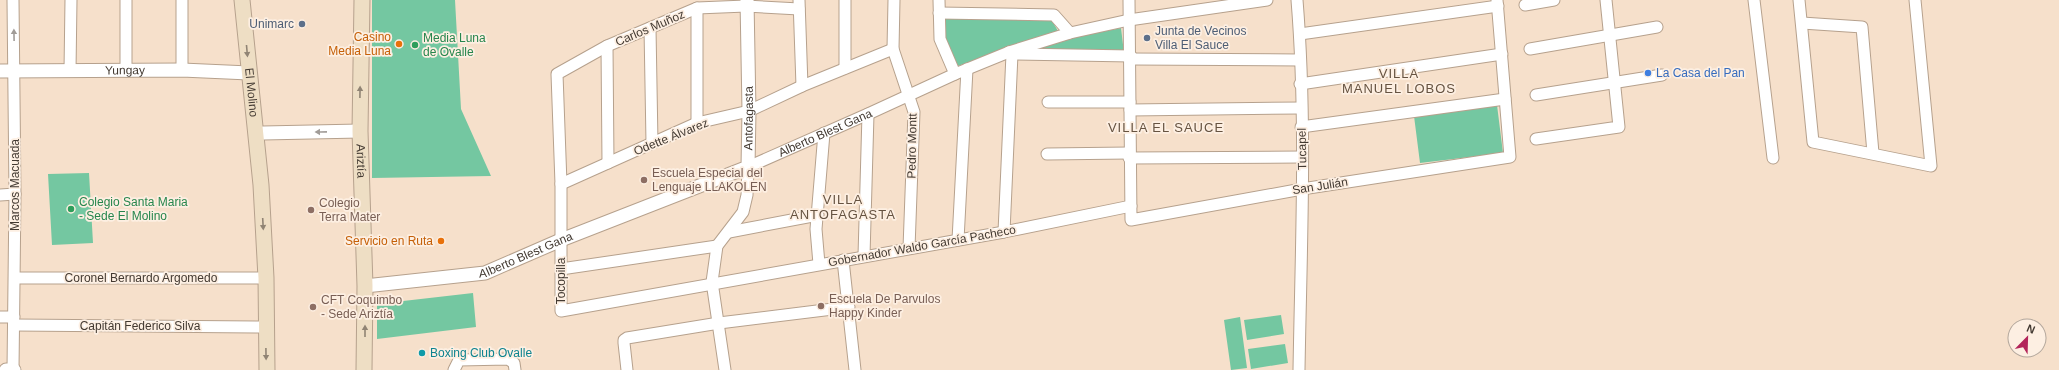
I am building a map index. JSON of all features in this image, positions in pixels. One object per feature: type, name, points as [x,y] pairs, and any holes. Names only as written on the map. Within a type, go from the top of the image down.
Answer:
[{"type":"main road","name":"El Molino","points":[[242,0],[261,185],[266,278],[267,370]]},
{"type":"main road","name":"Ariztía","points":[[362,0],[360,131],[365,286],[364,370]]},
{"type":"main road","name":"El Molino","points":[[261,185],[263,133]]},
{"type":"street","name":"Marcos Macuada","points":[[13,0],[15,194],[14,370]]},
{"type":"street","points":[[70,70],[71,0]]},
{"type":"street","points":[[126,0],[126,71]]},
{"type":"street","points":[[182,0],[182,70]]},
{"type":"street","points":[[845,0],[845,68]]},
{"type":"street","name":"Pedro Montt","points":[[894,0],[893,49],[914,112],[909,248]]},
{"type":"street","points":[[939,0],[940,39],[955,74]]},
{"type":"street","points":[[1129,0],[1131,57],[1129,155],[1131,206]]},
{"type":"street","name":"Alberto Blest Gana","points":[[365,286],[485,273],[561,240],[748,167],[967,69],[1070,33],[1129,20],[1267,0]]},
{"type":"street","name":"Tucapel","points":[[1297,0],[1300,34],[1302,157],[1299,370]]},
{"type":"street","points":[[1525,5],[1554,0]]},
{"type":"street","points":[[1536,139],[1619,127],[1606,0]]},
{"type":"street","points":[[1754,0],[1773,158]]},
{"type":"street","points":[[1799,0],[1813,142],[1931,166],[1915,0]]},
{"type":"street","name":"Carlos Muñoz","points":[[557,74],[607,46],[698,8],[747,3],[799,4]]},
{"type":"street","name":"Antofagasta","points":[[717,246],[743,212],[747,195],[750,111],[747,3]]},
{"type":"street","points":[[1300,34],[1497,3],[1505,99],[1301,127]]},
{"type":"street","points":[[799,4],[802,86]]},
{"type":"street","points":[[697,123],[698,8]]},
{"type":"street","points":[[939,13],[1054,15],[1070,33]]},
{"type":"street","points":[[1802,23],[1862,27],[1873,153]]},
{"type":"street","points":[[1530,49],[1657,27]]},
{"type":"street","points":[[650,28],[652,143]]},
{"type":"street","points":[[607,46],[608,163]]},
{"type":"street","name":"Odette Álvarez","points":[[561,184],[697,123],[750,111],[802,86],[893,49]]},
{"type":"street","points":[[1004,232],[1010,53],[1300,60]]},
{"type":"street","points":[[1300,84],[1502,54]]},
{"type":"street","points":[[958,240],[967,69]]},
{"type":"street","name":"Yungay","points":[[0,70],[182,70],[249,73]]},
{"type":"street","name":"Tocopilla","points":[[557,74],[561,184],[561,311],[712,282]]},
{"type":"street","points":[[1536,95],[1614,84],[1662,75]]},
{"type":"street","name":"San Julián","points":[[1131,206],[1131,220],[1302,189],[1510,157],[1505,99]]},
{"type":"street","points":[[1048,102],[1130,106],[1301,108]]},
{"type":"street","points":[[864,256],[868,114]]},
{"type":"street","points":[[263,133],[360,131]]},
{"type":"street","points":[[819,264],[816,229],[824,133]]},
{"type":"street","points":[[1048,154],[1302,157]]},
{"type":"street","points":[[0,194],[15,194]]},
{"type":"street","name":"Gobernador Waldo García Pacheco","points":[[712,282],[1004,232],[1131,206]]},
{"type":"street","points":[[729,232],[818,215]]},
{"type":"street","points":[[561,269],[717,246],[712,282],[726,370]]},
{"type":"street","points":[[843,260],[856,370]]},
{"type":"street","name":"Coronel Bernardo Argomedo","points":[[15,278],[266,278]]},
{"type":"street","points":[[627,370],[624,340],[719,324],[849,307]]},
{"type":"street","name":"Capitán Federico Silva","points":[[0,317],[14,321],[266,326]]},
{"type":"street","points":[[454,370],[459,360],[508,359],[514,366]]},
{"type":"street","points":[[6,370],[14,370]]},
{"type":"green space","name":"Media Luna de Ovalle","points":[[372,0],[455,0],[461,109],[491,176],[372,178]]},
{"type":"green space","points":[[944,19],[1051,19],[1058,31],[958,66],[945,39]]},
{"type":"green space","points":[[1121,28],[1124,53],[1028,50],[1075,37]]},
{"type":"green space","points":[[1497,105],[1503,153],[1420,163],[1414,116]]},
{"type":"green space","name":"Colegio Santa Maria - Sede El Molino","points":[[89,173],[93,243],[52,245],[48,174]]},
{"type":"green space","points":[[473,293],[476,327],[377,339],[377,304]]},
{"type":"green space","points":[[1281,315],[1284,334],[1247,340],[1244,320]]},
{"type":"green space","points":[[1240,317],[1247,368],[1231,370],[1224,320]]},
{"type":"green space","points":[[1285,344],[1288,363],[1251,369],[1248,349]]},
{"type":"place","name":"Unimarc","points":[[302,24]]},
{"type":"place","name":"Junta de Vecinos Villa El Sauce","points":[[1147,38]]},
{"type":"place","name":"Casino Media Luna","points":[[399,44]]},
{"type":"place","name":"Media Luna de Ovalle","points":[[415,45]]},
{"type":"place","name":"La Casa del Pan","points":[[1648,73]]},
{"type":"place","name":"Escuela Especial del Lenguaje LLAKOLEN","points":[[644,180]]},
{"type":"place","name":"Colegio Santa Maria - Sede El Molino","points":[[71,209]]},
{"type":"place","name":"Colegio Terra Mater","points":[[311,210]]},
{"type":"place","name":"Servicio en Ruta","points":[[441,241]]},
{"type":"place","name":"Escuela De Parvulos Happy Kinder","points":[[821,306]]},
{"type":"place","name":"CFT Coquimbo - Sede Ariztía","points":[[313,307]]},
{"type":"place","name":"Boxing Club Ovalle","points":[[422,353]]},
{"type":"district","name":"VILLA MANUEL LOBOS","points":[[1399,80]]},
{"type":"district","name":"VILLA EL SAUCE","points":[[1166,127]]},
{"type":"district","name":"VILLA ANTOFAGASTA","points":[[843,206]]}]
